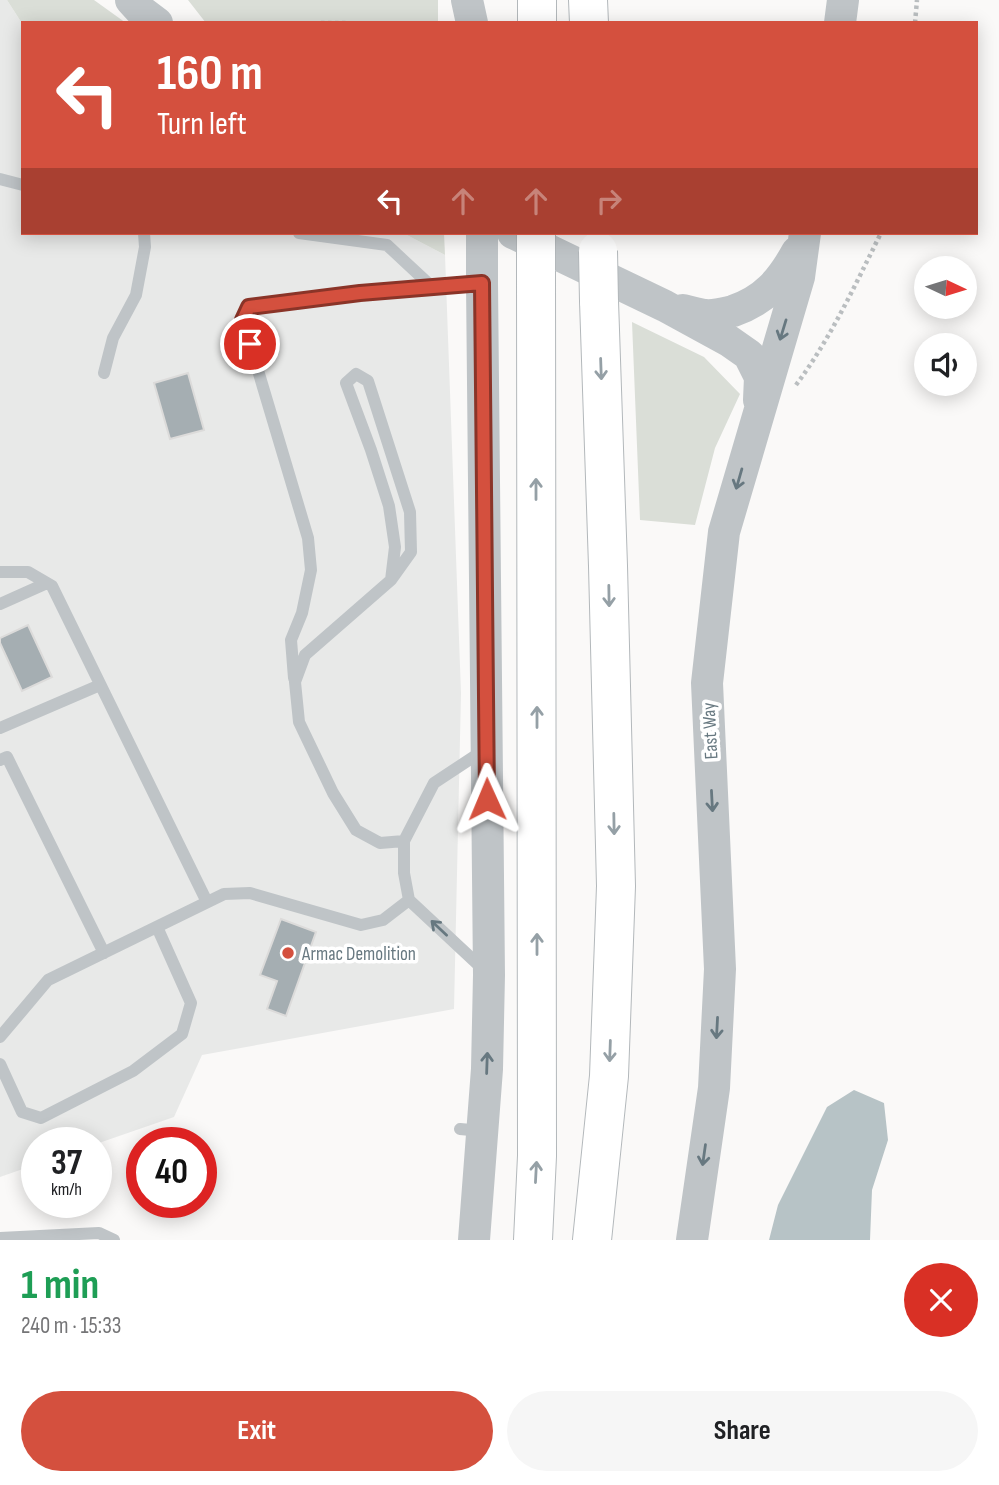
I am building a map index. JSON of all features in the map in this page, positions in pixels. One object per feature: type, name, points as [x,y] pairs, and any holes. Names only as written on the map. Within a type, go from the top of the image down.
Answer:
[{"type":"highway","points":[[537,0],[537,21]]},
{"type":"highway","points":[[589,0],[589,21]]},
{"type":"highway","points":[[533,1240],[537,1156],[536,235]]},
{"type":"highway","points":[[592,1240],[609,1076],[616,886],[597,242]]},
{"type":"street","points":[[131,0],[154,21]]},
{"type":"street","points":[[467,0],[472,21]]},
{"type":"street","points":[[487,21],[488,0]]},
{"type":"street","points":[[840,21],[842,0]]},
{"type":"street","points":[[517,235],[665,306],[749,355],[760,377],[758,414]]},
{"type":"street","points":[[665,306],[708,316],[746,306],[767,293],[785,274],[804,236]]},
{"type":"street","name":"East Way","points":[[692,1240],[714,1088],[720,969],[706,683],[724,533],[799,277],[804,236]]},
{"type":"street","points":[[474,1240],[471,1130],[487,1069],[489,975],[482,240]]},
{"type":"lane","points":[[0,180],[21,185]]},
{"type":"lane","points":[[104,373],[113,338],[136,295],[145,247],[144,235]]},
{"type":"lane","points":[[314,235],[387,245],[431,286]]},
{"type":"lane","points":[[404,841],[380,843],[356,830],[332,793],[299,722],[291,639],[302,613],[311,570],[308,538],[243,320],[249,307],[360,293],[482,283]]},
{"type":"lane","points":[[295,682],[305,655],[391,579],[411,552],[410,512],[368,382],[356,374],[346,383],[388,506],[394,547],[391,579]]},
{"type":"lane","points":[[0,572],[28,572],[52,586],[207,902]]},
{"type":"lane","points":[[0,604],[47,583]]},
{"type":"lane","points":[[0,728],[100,685]]},
{"type":"lane","points":[[486,749],[435,783],[404,841],[404,873],[409,901],[489,975]]},
{"type":"lane","points":[[0,760],[7,757],[104,953]]},
{"type":"lane","points":[[0,1037],[48,981],[224,894],[250,893],[361,925],[383,920],[409,901]]},
{"type":"lane","points":[[0,1064],[22,1112],[41,1118],[133,1071],[182,1034],[191,1003],[158,927]]},
{"type":"lane","points":[[0,1238],[99,1233],[114,1240]]},
{"type":"path","points":[[915,21],[917,0]]},
{"type":"path","points":[[789,394],[817,357],[880,235]]},
{"type":"shaded area","points":[[0,0],[7,0],[21,22],[21,235],[407,235],[445,255],[461,693],[454,1009],[202,1055],[174,1117],[145,1127],[126,1127],[126,1134],[112,1138],[112,1127],[21,1127],[21,1170],[0,1177]]},
{"type":"shaded area","points":[[7,0],[94,0],[123,21],[21,21]]},
{"type":"shaded area","points":[[188,0],[438,0],[438,21],[204,21]]},
{"type":"shaded area","points":[[407,235],[444,235],[445,255]]},
{"type":"shaded area","points":[[632,322],[704,357],[740,394],[715,448],[695,525],[640,520]]},
{"type":"shaded area","points":[[854,1090],[884,1103],[888,1140],[872,1190],[870,1240],[769,1240],[778,1205],[827,1107]]},
{"type":"building","points":[[188,373],[204,430],[170,439],[154,383]]},
{"type":"building","points":[[28,625],[52,677],[22,691],[0,638]]},
{"type":"building","name":"Armac Demolition","points":[[281,919],[316,932],[286,1016],[267,1009],[277,981],[260,975]]},
{"type":"place","name":"Armac Demolition","points":[[288,953]]},
{"type":"route","points":[[250,344],[243,320],[249,307],[360,293],[482,283],[487,799]]}]
